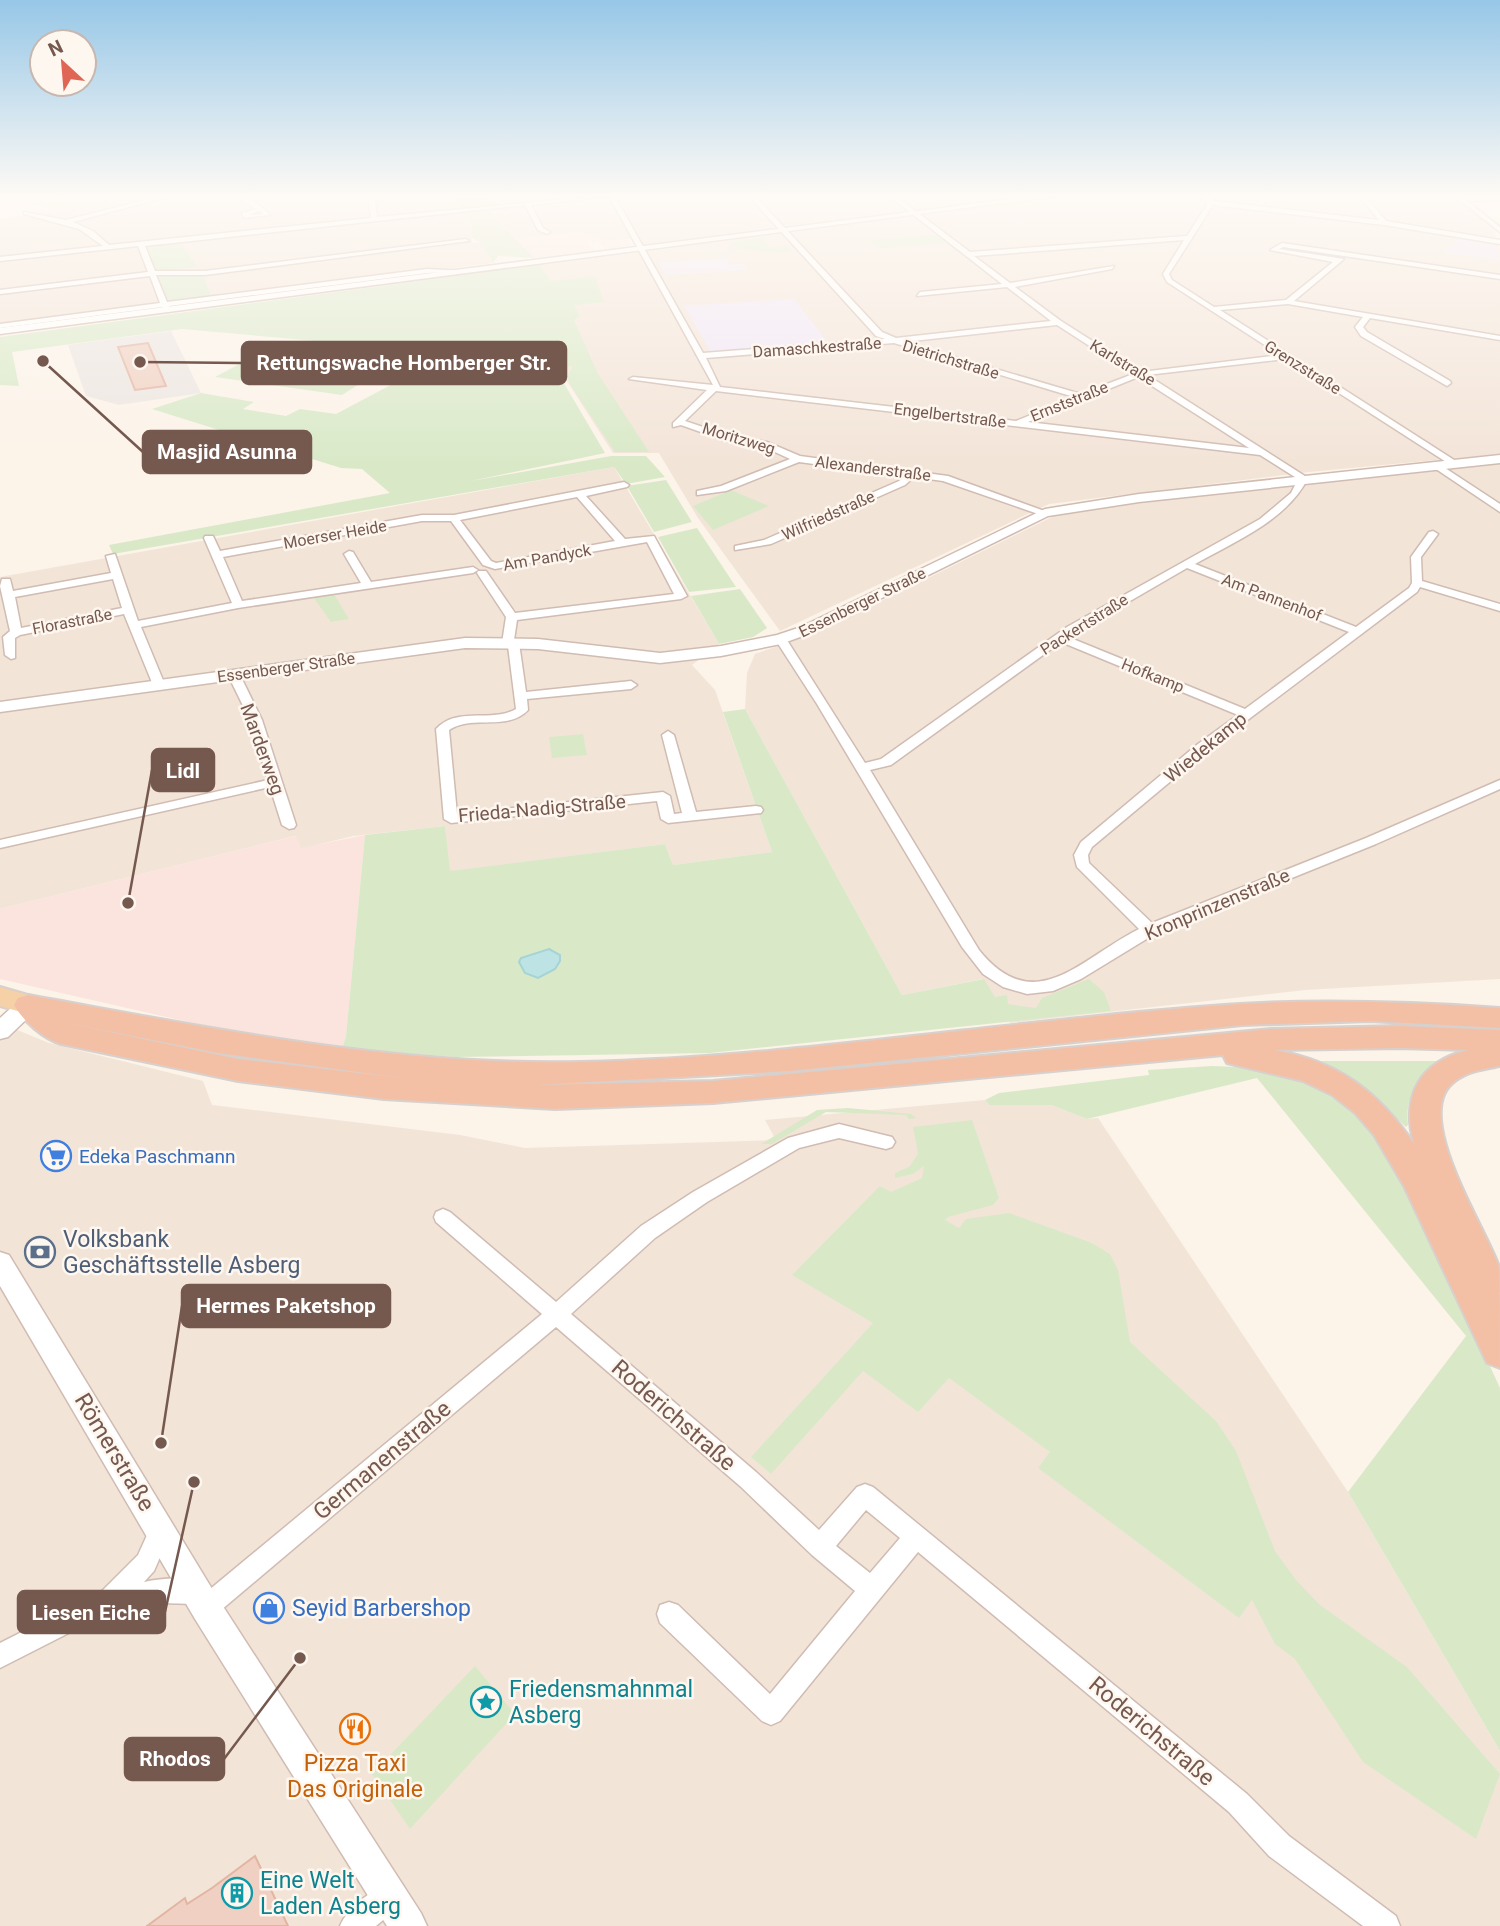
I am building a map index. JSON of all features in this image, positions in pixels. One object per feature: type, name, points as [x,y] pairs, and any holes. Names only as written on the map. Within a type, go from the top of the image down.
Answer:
[{"type":"highway","points":[[14,1000],[165,1033],[325,1058],[472,1071],[531,1073],[693,1068],[796,1060],[1213,1016],[1353,1011],[1500,1018]]},
{"type":"highway","points":[[14,1000],[61,1034],[115,1047],[293,1078],[467,1094],[643,1096],[713,1092],[1271,1040],[1399,1037],[1500,1041]]},
{"type":"highway","points":[[1412,1013],[1442,1004],[1500,1006]]},
{"type":"highway","points":[[1155,1049],[1274,1060],[1331,1080],[1369,1106],[1395,1136],[1409,1160],[1500,1352]]},
{"type":"highway","points":[[1500,1055],[1476,1057],[1447,1068],[1433,1084],[1424,1103],[1424,1124],[1432,1157],[1500,1307]]},
{"type":"main road","points":[[0,328],[349,285]]},
{"type":"street","points":[[0,292],[86,285]]},
{"type":"street","points":[[156,285],[165,307]]},
{"type":"street","points":[[661,285],[717,385],[714,388]]},
{"type":"street","name":"Dietrichstraße","points":[[832,285],[879,334],[893,341],[1080,396]]},
{"type":"street","points":[[920,294],[1009,285]]},
{"type":"street","name":"Karlstraße","points":[[1009,285],[1058,323],[1143,374],[1303,478]]},
{"type":"street","name":"Grenzstraße","points":[[1174,285],[1460,464]]},
{"type":"street","points":[[1288,302],[1309,285]]},
{"type":"street","points":[[1212,309],[1288,302],[1500,338]]},
{"type":"street","points":[[1367,317],[1359,327],[1364,334],[1447,383]]},
{"type":"street","name":"Damaschkestraße","points":[[702,356],[893,341],[1058,323]]},
{"type":"street","name":"Ernststraße","points":[[1018,423],[1080,396],[1143,374],[1287,357]]},
{"type":"street","name":"Engelbertstraße","points":[[633,379],[1267,453]]},
{"type":"street","name":"Moritzweg","points":[[714,388],[677,424],[732,440],[764,444],[798,459]]},
{"type":"street","name":"Alexanderstraße","points":[[700,492],[723,489],[798,459],[913,473],[970,484],[1045,513]]},
{"type":"street","name":"Essenberger Straße","points":[[0,707],[432,647],[510,643],[660,658],[721,651],[780,639],[806,630],[1045,513],[1076,506],[1303,478],[1500,459]]},
{"type":"street","points":[[1438,467],[1500,509]]},
{"type":"street","name":"Wilfriedstraße","points":[[739,548],[767,542],[902,483],[913,473]]},
{"type":"street","name":"Packertstraße","points":[[862,768],[886,762],[1059,637],[1264,521],[1295,495],[1303,478]]},
{"type":"street","points":[[454,518],[624,485]]},
{"type":"street","name":"Am Pandyck","points":[[579,494],[622,542]]},
{"type":"street","name":"Moerser Heide","points":[[217,555],[422,518],[454,518]]},
{"type":"street","name":"Am Pandyck","points":[[454,518],[484,568],[650,538],[681,596],[512,617]]},
{"type":"street","points":[[1433,534],[1416,557],[1418,583],[1500,608]]},
{"type":"street","points":[[209,538],[238,605]]},
{"type":"street","name":"Moerser Heide","points":[[349,554],[368,586]]},
{"type":"street","name":"Florastraße","points":[[111,556],[128,610],[159,685]]},
{"type":"street","name":"Am Pannenhof","points":[[1186,564],[1357,631]]},
{"type":"street","points":[[134,625],[238,605],[484,568],[512,617],[510,643],[520,696],[631,685]]},
{"type":"street","name":"Florastraße","points":[[9,595],[117,575]]},
{"type":"street","name":"Florastraße","points":[[0,583],[6,582],[16,632]]},
{"type":"street","name":"Wiedekamp","points":[[1150,930],[1082,864],[1081,855],[1086,845],[1246,714],[1418,583]]},
{"type":"street","name":"Florastraße","points":[[10,655],[9,637],[16,632],[128,610]]},
{"type":"street","name":"Hofkamp","points":[[1059,637],[1246,714]]},
{"type":"street","name":"Kronprinzenstraße","points":[[780,639],[976,955],[997,978],[1018,987],[1045,987],[1073,975],[1150,930],[1426,820],[1500,784]]},
{"type":"street","name":"Marderweg","points":[[234,675],[256,720],[289,825]]},
{"type":"street","name":"Frieda-Nadig-Straße","points":[[520,696],[522,710],[518,713],[456,722],[442,729],[451,819],[684,794]]},
{"type":"street","points":[[668,734],[690,817]]},
{"type":"street","points":[[0,844],[276,782]]},
{"type":"street","points":[[663,796],[668,819],[756,810]]},
{"type":"street","points":[[0,1031],[14,1000]]},
{"type":"street","name":"Germanenstraße","points":[[202,1600],[558,1313],[648,1232],[700,1197],[794,1143],[839,1130],[886,1142]]},
{"type":"street","points":[[443,1217],[558,1313]]},
{"type":"street","name":"Römerstraße","points":[[0,1263],[162,1529],[202,1600],[399,1911]]},
{"type":"street","name":"Roderichstraße","points":[[558,1313],[748,1479],[820,1547],[872,1590]]},
{"type":"street","name":"Roderichstraße","points":[[820,1547],[865,1495],[1238,1803],[1279,1846],[1386,1926]]},
{"type":"street","points":[[109,1600],[146,1563],[162,1529]]},
{"type":"street","points":[[668,1614],[771,1712],[916,1536]]},
{"type":"street","points":[[0,1656],[109,1600],[159,1591],[202,1600]]},
{"type":"street","points":[[355,1926],[399,1911]]},
{"type":"shaded area","points":[[0,285],[316,285],[0,324]]},
{"type":"shaded area","points":[[505,285],[1500,285],[1500,454],[1309,472],[1049,504],[780,631],[698,518],[659,453],[613,453]]},
{"type":"shaded area","points":[[794,299],[830,345],[711,352],[684,306]]},
{"type":"shaded area","points":[[171,331],[201,393],[119,405],[86,396],[68,345]]},
{"type":"shaded area","points":[[1500,463],[1500,979],[1305,990],[1010,1023],[983,979],[902,995],[745,709],[747,673],[755,654],[816,633],[1054,516],[1094,508],[1362,475]]},
{"type":"shaded area","points":[[614,467],[719,644],[692,665],[715,690],[772,852],[673,865],[665,844],[449,872],[445,826],[353,836],[300,849],[295,836],[0,909],[0,577]]},
{"type":"shaded area","points":[[365,835],[346,1036],[342,1049],[197,1024],[0,979],[0,909],[296,836],[301,848]]},
{"type":"shaded area","points":[[0,1023],[49,1043],[203,1081],[212,1105],[460,1135],[525,1148],[776,1140],[765,1120],[985,1100],[989,1105],[1051,1105],[1087,1119],[1098,1118],[1348,1492],[1500,1751],[1500,1926],[0,1926]]},
{"type":"green space","points":[[160,285],[207,285],[212,297],[167,303]]},
{"type":"green space","points":[[390,285],[598,285],[604,302],[574,305],[580,316],[574,320],[597,372],[649,452],[615,452],[571,386],[567,377],[573,366],[555,368],[605,453],[471,481],[611,456],[646,456],[665,477],[626,484],[614,467],[113,554],[109,545],[390,493],[362,469],[341,468],[152,409],[201,393],[254,402],[243,409],[286,416],[300,409],[336,414],[451,353],[182,329],[12,352],[19,386],[0,385],[0,337]]},
{"type":"green space","points":[[275,345],[397,360],[342,395],[215,377]]},
{"type":"green space","points":[[666,480],[692,522],[654,532],[627,486]]},
{"type":"green space","points":[[731,490],[769,506],[713,530],[693,506]]},
{"type":"green space","points":[[697,528],[736,587],[689,592],[658,537]]},
{"type":"green space","points":[[740,589],[767,628],[753,637],[719,644],[691,596]]},
{"type":"green space","points":[[334,594],[349,619],[331,622],[313,597]]},
{"type":"green space","points":[[745,709],[902,995],[984,979],[995,997],[1007,995],[1008,1004],[1036,1008],[1042,998],[1089,979],[1104,992],[1111,1011],[710,1053],[456,1057],[342,1049],[346,1036],[365,835],[445,826],[450,871],[665,844],[673,865],[772,852],[723,712]]},
{"type":"green space","points":[[583,734],[587,755],[552,758],[549,737]]},
{"type":"green space","points":[[1308,1061],[1438,1061],[1418,1081],[1414,1089],[1408,1106],[1406,1127],[1374,1098]]},
{"type":"green space","points":[[1212,1066],[1263,1068],[1299,1077],[1357,1113],[1395,1159],[1500,1388],[1500,1751],[1348,1492],[1466,1336],[1257,1078],[1087,1119],[1051,1105],[989,1105],[985,1100],[999,1093],[1149,1075],[1148,1070]]},
{"type":"green space","points":[[848,1108],[911,1114],[916,1118],[909,1119],[906,1115],[826,1112],[772,1144],[761,1144],[817,1110]]},
{"type":"green space","points":[[972,1120],[999,1198],[993,1205],[945,1220],[959,1228],[966,1219],[1009,1213],[1092,1243],[1110,1254],[1118,1270],[1130,1342],[1216,1421],[1236,1451],[1275,1551],[1296,1580],[1320,1605],[1407,1667],[1500,1774],[1476,1839],[1363,1762],[1295,1659],[1275,1644],[1252,1600],[1239,1618],[1038,1468],[1050,1452],[949,1378],[918,1412],[863,1371],[771,1474],[751,1457],[873,1323],[792,1275],[880,1186],[891,1192],[922,1178],[924,1166],[913,1174],[895,1178],[895,1173],[909,1167],[918,1154],[913,1127]]},
{"type":"green space","points":[[475,1666],[515,1714],[410,1829],[372,1774]]},
{"type":"water","points":[[549,949],[560,955],[555,969],[538,978],[525,973],[519,962],[521,958]]},
{"type":"building","points":[[148,343],[166,386],[135,390],[118,347]]},
{"type":"building","name":"Eine Welt Laden Asberg","points":[[255,1856],[288,1926],[147,1926],[185,1898],[187,1904],[212,1888]]},
{"type":"place","name":"Masjid Asunna","points":[[43,361]]},
{"type":"place","name":"Rettungswache Homberger Str.","points":[[140,362]]},
{"type":"place","name":"Lidl","points":[[128,903]]},
{"type":"place","name":"Edeka Paschmann","points":[[56,1156]]},
{"type":"place","name":"Volksbank Geschäftsstelle Asberg","points":[[40,1252]]},
{"type":"place","name":"Hermes Paketshop","points":[[161,1443]]},
{"type":"place","name":"Liesen Eiche","points":[[194,1482]]},
{"type":"place","name":"Seyid Barbershop","points":[[269,1608]]},
{"type":"place","name":"Rhodos","points":[[300,1658]]},
{"type":"place","name":"Friedensmahnmal Asberg","points":[[486,1702]]},
{"type":"place","name":"Pizza Taxi Das Originale","points":[[355,1729]]},
{"type":"place","name":"Eine Welt Laden Asberg","points":[[237,1893]]}]
